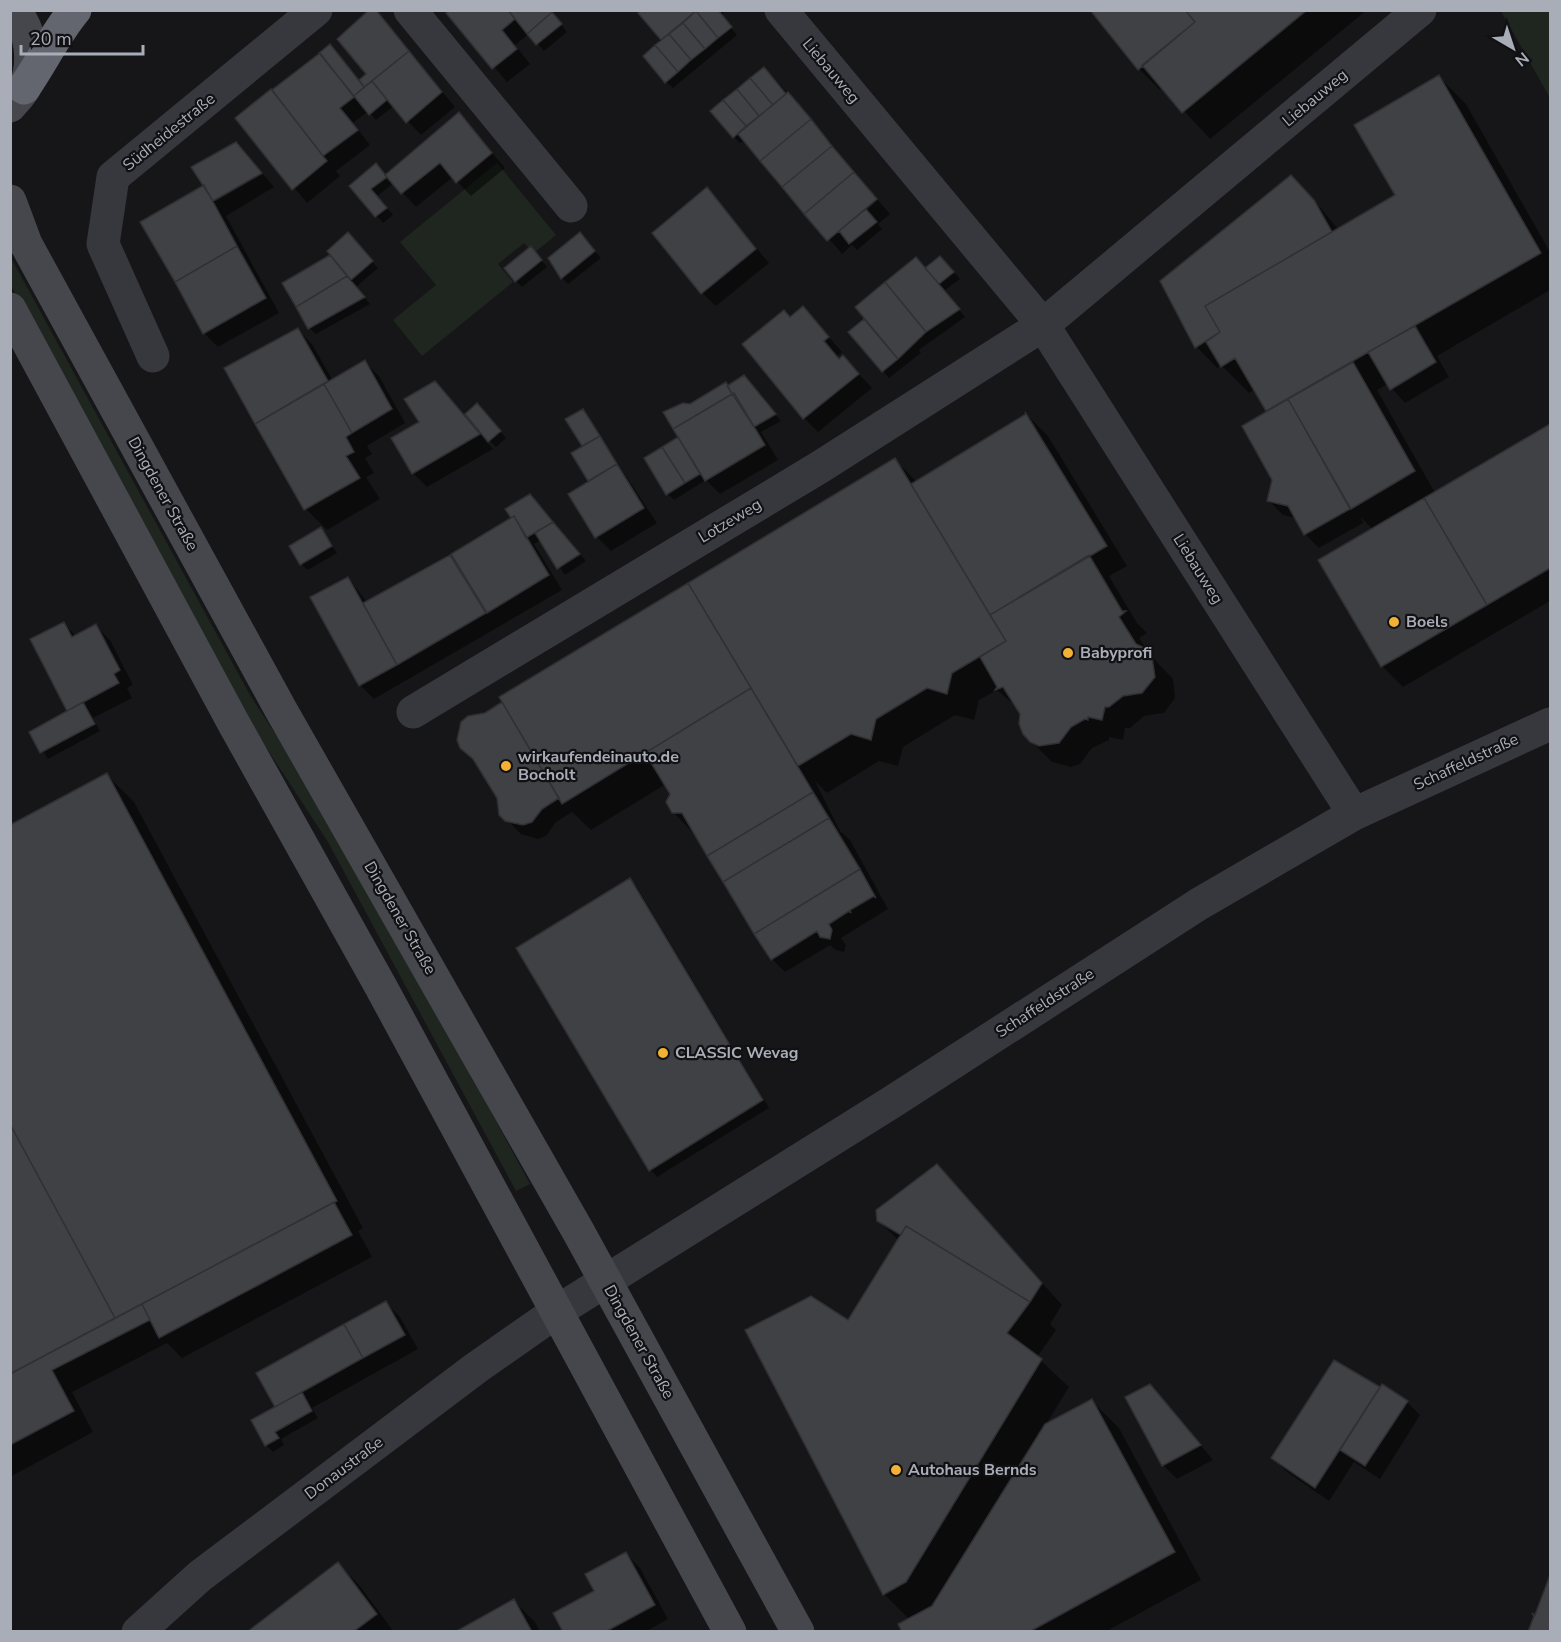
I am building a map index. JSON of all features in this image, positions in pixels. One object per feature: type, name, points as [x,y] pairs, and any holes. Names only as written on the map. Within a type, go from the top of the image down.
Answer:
[{"type":"highway","points":[[17,97],[46,57],[61,26],[75,10]]},
{"type":"main road","points":[[13,10],[29,38],[31,63],[17,97]]},
{"type":"main road","name":"Dingdener Straße","points":[[10,201],[26,244],[264,679],[606,1282],[798,1632]]},
{"type":"main road","points":[[10,309],[228,714],[375,976],[730,1632]]},
{"type":"street","name":"Südheidestraße","points":[[153,356],[103,244],[113,177],[316,10]]},
{"type":"street","points":[[410,10],[570,206]]},
{"type":"street","name":"Liebauweg","points":[[781,10],[1043,325],[1354,814]]},
{"type":"street","name":"Liebauweg","points":[[1043,325],[1420,10]]},
{"type":"street","name":"Lotzeweg","points":[[413,712],[820,467],[1043,325]]},
{"type":"street","name":"Schaffeldstraße","points":[[556,1312],[1199,904],[1354,814],[1551,724]]},
{"type":"street","name":"Donaustraße","points":[[138,1632],[200,1576],[476,1368],[556,1312]]},
{"type":"shaded area","points":[[1501,11],[1550,11],[1550,98]]},
{"type":"shaded area","points":[[497,163],[556,235],[534,253],[524,243],[498,264],[513,282],[422,356],[393,320],[436,285],[400,242]]},
{"type":"shaded area","points":[[10,256],[250,695],[341,835],[530,1184],[516,1191],[328,842],[237,703],[11,286]]},
{"type":"building","points":[[369,10],[376,10],[409,51],[364,87],[359,80],[366,74],[337,39]]},
{"type":"building","points":[[449,10],[508,10],[515,19],[502,30],[517,49],[492,69],[446,13]]},
{"type":"building","points":[[508,10],[551,10],[552,12],[527,34]]},
{"type":"building","points":[[641,10],[697,10],[661,40],[638,13]]},
{"type":"building","points":[[718,10],[732,27],[718,38],[696,11]]},
{"type":"building","points":[[1090,10],[1185,10],[1195,22],[1138,70]]},
{"type":"building","points":[[1185,10],[1307,10],[1182,113],[1142,65],[1195,22]]},
{"type":"building","points":[[696,11],[718,38],[705,49],[683,23]]},
{"type":"building","points":[[552,12],[562,24],[536,45],[527,34]]},
{"type":"building","points":[[683,23],[705,49],[691,60],[669,34]]},
{"type":"building","points":[[669,34],[691,60],[678,72],[655,45]]},
{"type":"building","points":[[330,44],[364,87],[354,96],[319,53]]},
{"type":"building","points":[[655,45],[678,72],[665,83],[643,56]]},
{"type":"building","points":[[409,51],[442,92],[406,123],[372,81]]},
{"type":"building","points":[[320,53],[354,97],[340,108],[358,130],[323,156],[272,90]]},
{"type":"building","points":[[764,67],[786,94],[773,105],[750,78]]},
{"type":"building","points":[[1439,75],[1541,253],[1266,411],[1235,358],[1221,367],[1206,342],[1220,332],[1205,306],[1395,195],[1354,125]]},
{"type":"building","points":[[750,78],[773,105],[759,116],[737,89]]},
{"type":"building","points":[[372,81],[387,100],[369,115],[354,96]]},
{"type":"building","points":[[271,89],[327,161],[292,190],[235,118]]},
{"type":"building","points":[[737,89],[759,116],[746,126],[723,100]]},
{"type":"building","points":[[788,92],[811,119],[760,161],[738,134]]},
{"type":"building","points":[[723,100],[746,126],[733,138],[710,111]]},
{"type":"building","points":[[459,112],[492,153],[456,183],[440,163],[401,194],[385,175]]},
{"type":"building","points":[[811,119],[832,146],[782,187],[760,161]]},
{"type":"building","points":[[236,142],[262,173],[213,201],[191,167]]},
{"type":"building","points":[[832,146],[854,172],[804,214],[782,187]]},
{"type":"building","points":[[376,163],[387,177],[371,189],[387,208],[375,217],[349,186]]},
{"type":"building","points":[[854,172],[877,199],[827,241],[804,214]]},
{"type":"building","points":[[1291,175],[1314,200],[1332,232],[1205,306],[1220,332],[1195,348],[1160,281]]},
{"type":"building","points":[[204,185],[237,246],[175,282],[140,222]]},
{"type":"building","points":[[707,187],[756,249],[701,294],[652,233]]},
{"type":"building","points":[[866,209],[877,222],[849,244],[839,231]]},
{"type":"building","points":[[348,232],[373,261],[351,280],[327,251]]},
{"type":"building","points":[[580,232],[595,251],[561,279],[548,258]]},
{"type":"building","points":[[237,246],[266,298],[203,334],[175,282]]},
{"type":"building","points":[[531,246],[542,260],[515,282],[504,268]]},
{"type":"building","points":[[330,255],[347,276],[296,307],[282,283]]},
{"type":"building","points":[[940,256],[954,272],[939,284],[925,268]]},
{"type":"building","points":[[916,257],[960,309],[926,332],[885,282]]},
{"type":"building","points":[[347,276],[365,297],[308,329],[296,307]]},
{"type":"building","points":[[885,282],[926,332],[898,359],[855,307]]},
{"type":"building","points":[[803,306],[829,337],[824,341],[839,359],[843,355],[859,374],[803,419],[742,344],[784,310],[790,317]]},
{"type":"building","points":[[864,319],[898,359],[882,372],[848,332]]},
{"type":"building","points":[[1415,326],[1436,362],[1390,390],[1368,352]]},
{"type":"building","points":[[298,328],[328,381],[255,424],[224,368]]},
{"type":"building","points":[[365,360],[392,409],[352,433],[324,384]]},
{"type":"building","points":[[1353,362],[1415,471],[1351,509],[1288,399]]},
{"type":"building","points":[[744,375],[776,414],[754,427],[727,386]]},
{"type":"building","points":[[435,381],[480,434],[412,474],[391,438],[419,422],[404,399]]},
{"type":"building","points":[[726,382],[732,394],[673,429],[663,412],[683,403],[690,404]]},
{"type":"building","points":[[324,384],[352,433],[346,437],[354,452],[346,456],[360,478],[304,510],[255,424]]},
{"type":"building","points":[[734,393],[765,445],[705,481],[673,429]]},
{"type":"building","points":[[1288,399],[1350,509],[1304,535],[1288,506],[1267,501],[1272,480],[1242,426]]},
{"type":"building","points":[[477,403],[501,431],[488,442],[465,414]]},
{"type":"building","points":[[583,409],[600,436],[582,446],[565,419]]},
{"type":"building","points":[[1025,412],[1107,546],[990,615],[911,484],[1026,414]]},
{"type":"building","points":[[1550,424],[1550,568],[1487,605],[1424,498]]},
{"type":"building","points":[[600,436],[617,464],[588,481],[571,453]]},
{"type":"building","points":[[678,437],[700,474],[685,483],[662,447]]},
{"type":"building","points":[[662,447],[685,483],[666,495],[644,458]]},
{"type":"building","points":[[895,458],[1006,641],[952,673],[947,694],[927,688],[876,719],[871,740],[851,734],[798,766],[688,583]]},
{"type":"building","points":[[617,464],[644,508],[595,538],[568,494]]},
{"type":"building","points":[[530,494],[553,522],[526,538],[514,516],[511,518],[505,509]]},
{"type":"building","points":[[1424,498],[1487,605],[1381,667],[1318,560]]},
{"type":"building","points":[[514,516],[549,575],[487,613],[451,554]]},
{"type":"building","points":[[553,522],[580,554],[557,569],[535,533]]},
{"type":"building","points":[[321,527],[332,546],[300,565],[289,546]]},
{"type":"building","points":[[450,555],[486,613],[397,665],[363,603]]},
{"type":"building","name":"Babyprofi","points":[[1089,555],[1122,611],[1126,611],[1119,617],[1136,644],[1145,648],[1152,657],[1155,677],[1142,693],[1123,696],[1109,707],[1105,707],[1102,720],[1088,717],[1088,720],[1085,719],[1071,727],[1059,743],[1039,746],[1030,742],[1023,734],[1019,724],[1020,714],[1003,687],[995,690],[997,687],[980,657],[1006,641],[990,615]]},
{"type":"building","points":[[348,577],[397,665],[359,686],[310,597]]},
{"type":"building","points":[[688,583],[751,688],[562,804],[499,697]]},
{"type":"building","points":[[64,622],[72,637],[96,624],[120,670],[114,674],[119,683],[67,711],[30,639]]},
{"type":"building","points":[[751,688],[813,792],[707,856],[682,813],[672,813],[666,802],[670,794],[645,753]]},
{"type":"building","points":[[83,702],[95,724],[40,753],[29,732]]},
{"type":"building","points":[[502,702],[559,798],[542,809],[532,822],[523,825],[505,821],[499,815],[497,798],[473,759],[460,748],[457,740],[461,722],[468,716],[485,713]]},
{"type":"building","points":[[107,773],[337,1201],[115,1318],[10,1124],[10,825]]},
{"type":"building","points":[[813,792],[829,818],[723,882],[707,856]]},
{"type":"building","points":[[829,818],[860,869],[754,934],[723,882]]},
{"type":"building","points":[[860,869],[876,898],[874,896],[850,910],[851,913],[849,911],[829,924],[832,930],[830,939],[820,937],[817,931],[771,960],[754,934]]},
{"type":"building","points":[[630,878],[763,1100],[649,1171],[516,948]]},
{"type":"building","points":[[10,1124],[115,1318],[10,1374]]},
{"type":"building","points":[[937,1164],[1042,1283],[1030,1302],[906,1226],[901,1235],[877,1221],[876,1210]]},
{"type":"building","points":[[334,1202],[352,1235],[159,1338],[142,1304]]},
{"type":"building","name":"Autohaus Bernds","points":[[906,1226],[1030,1302],[1007,1333],[1042,1359],[906,1582],[883,1595],[745,1330],[811,1296],[848,1320]]},
{"type":"building","points":[[386,1301],[405,1335],[363,1358],[344,1324]]},
{"type":"building","points":[[142,1304],[150,1320],[52,1370],[74,1411],[10,1445],[10,1374]]},
{"type":"building","points":[[344,1324],[363,1358],[275,1407],[256,1373]]},
{"type":"building","points":[[1334,1360],[1380,1387],[1315,1488],[1271,1458]]},
{"type":"building","points":[[1150,1384],[1201,1445],[1162,1466],[1125,1397]]},
{"type":"building","points":[[1382,1384],[1408,1401],[1365,1466],[1340,1450]]},
{"type":"building","points":[[302,1392],[312,1411],[275,1432],[279,1438],[265,1446],[251,1420]]},
{"type":"building","points":[[1092,1399],[1175,1552],[1029,1632],[902,1632],[898,1624],[932,1606],[1045,1424]]},
{"type":"building","points":[[626,1552],[655,1605],[605,1632],[563,1632],[553,1613],[594,1591],[585,1574]]},
{"type":"building","points":[[338,1562],[377,1614],[353,1632],[247,1632]]},
{"type":"building","points":[[1550,1575],[1550,1632],[1528,1632],[1534,1616],[1532,1613],[1535,1615]]},
{"type":"building","points":[[514,1599],[532,1632],[455,1632]]},
{"type":"place","name":"Boels","points":[[1394,622]]},
{"type":"place","name":"Babyprofi","points":[[1068,653]]},
{"type":"place","name":"wirkaufendeinauto.de Bocholt","points":[[506,766]]},
{"type":"place","name":"CLASSIC Wevag","points":[[663,1053]]},
{"type":"place","name":"Autohaus Bernds","points":[[896,1470]]}]
